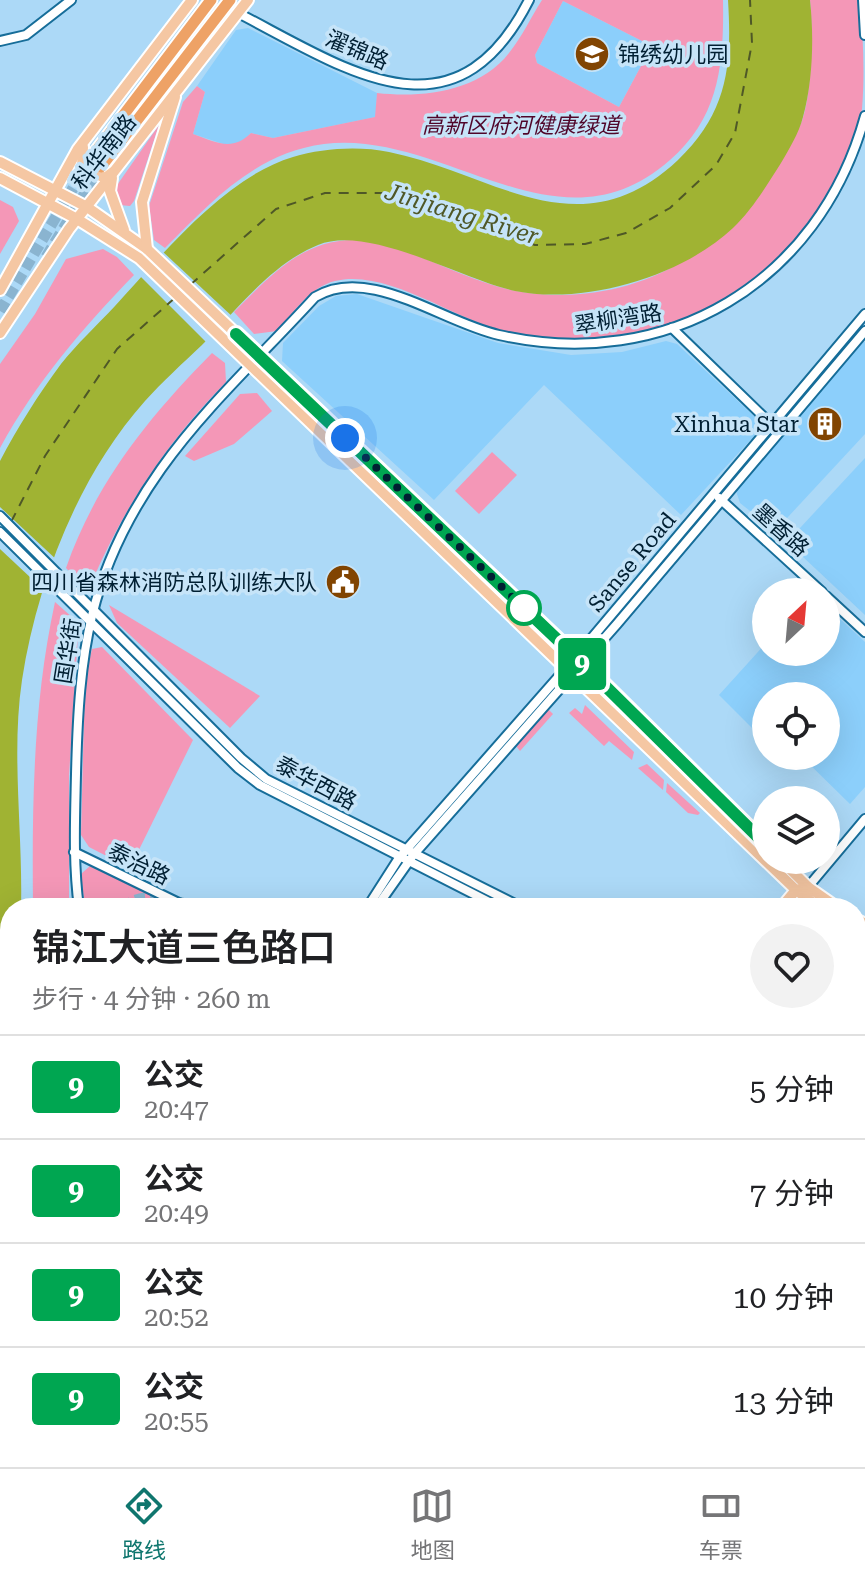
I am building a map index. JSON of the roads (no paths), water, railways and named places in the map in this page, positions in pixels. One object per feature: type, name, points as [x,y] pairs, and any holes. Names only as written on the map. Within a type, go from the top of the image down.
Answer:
[{"type":"highway","name":"科华南路","points":[[90,159],[211,0]]},
{"type":"highway","name":"科华南路","points":[[101,167],[230,0]]},
{"type":"main road","name":"科华南路","points":[[0,290],[46,203],[86,138],[192,0]]},
{"type":"main road","name":"科华南路","points":[[0,333],[77,219],[248,0]]},
{"type":"main road","points":[[143,254],[142,202],[177,89]]},
{"type":"main road","points":[[86,138],[80,156],[82,167],[105,178],[115,173]]},
{"type":"main road","points":[[0,162],[124,230]]},
{"type":"main road","points":[[115,173],[110,191],[124,230],[143,254],[796,890],[800,898]]},
{"type":"main road","points":[[0,178],[143,254]]},
{"type":"main road","points":[[256,361],[578,661],[752,831]]},
{"type":"main road","points":[[795,874],[824,898]]},
{"type":"main road","points":[[789,898],[796,890],[808,887]]},
{"type":"main road","points":[[805,898],[808,887]]},
{"type":"street","points":[[0,41],[26,35],[71,0]]},
{"type":"street","name":"濯锦路","points":[[238,13],[360,74],[408,87],[442,82],[489,58],[509,36],[529,0]]},
{"type":"street","points":[[863,0],[865,35]]},
{"type":"street","name":"翠柳湾路","points":[[256,361],[315,297],[330,288],[346,285],[365,287],[495,335],[549,345],[590,346],[672,328],[712,313],[773,272],[826,210],[853,159],[865,116]]},
{"type":"street","name":"Sanse Road","points":[[578,661],[864,316]]},
{"type":"street","points":[[672,328],[772,425]]},
{"type":"street","name":"Sanse Road","points":[[374,898],[410,852],[723,501],[865,331]]},
{"type":"street","name":"国华街","points":[[78,898],[74,852],[79,681],[93,606],[116,546],[153,480],[180,444],[256,361]]},
{"type":"street","name":"墨香路","points":[[715,494],[807,578]]},
{"type":"street","name":"泰华西路","points":[[0,516],[241,758],[266,779],[503,898]]},
{"type":"street","name":"泰华西路","points":[[0,532],[238,768],[260,785],[481,898]]},
{"type":"street","name":"墨香路","points":[[840,609],[865,632]]},
{"type":"street","points":[[808,887],[865,819]]},
{"type":"street","name":"泰治路","points":[[74,852],[168,898]]},
{"type":"street","name":"Sanse Road","points":[[382,898],[403,860]]},
{"type":"water","name":"Jinjiang River","points":[[728,0],[810,0],[812,58],[809,89],[799,129],[747,213],[712,245],[659,273],[630,283],[571,294],[542,294],[493,285],[388,247],[339,240],[318,245],[301,253],[270,276],[152,394],[121,431],[81,497],[64,532],[38,606],[22,680],[17,736],[21,898],[0,898],[0,461],[61,364],[174,242],[219,199],[268,167],[293,157],[341,149],[389,152],[535,199],[570,204],[606,201],[641,187],[678,160],[707,124],[723,86],[729,46]]},
{"type":"tunnel","points":[[0,311],[88,163]]},
{"type":"tunnel","points":[[46,257],[101,167]]},
{"type":"tunnel","points":[[144,898],[158,898]]},
{"type":"place","name":"锦绣幼儿园","points":[[592,54]]},
{"type":"place","name":"Xinhua Star","points":[[825,424]]},
{"type":"place","name":"四川省森林消防总队训练大队","points":[[343,582]]},
{"type":"park label","name":"高新区府河健康绿道","points":[[521,125]]}]
